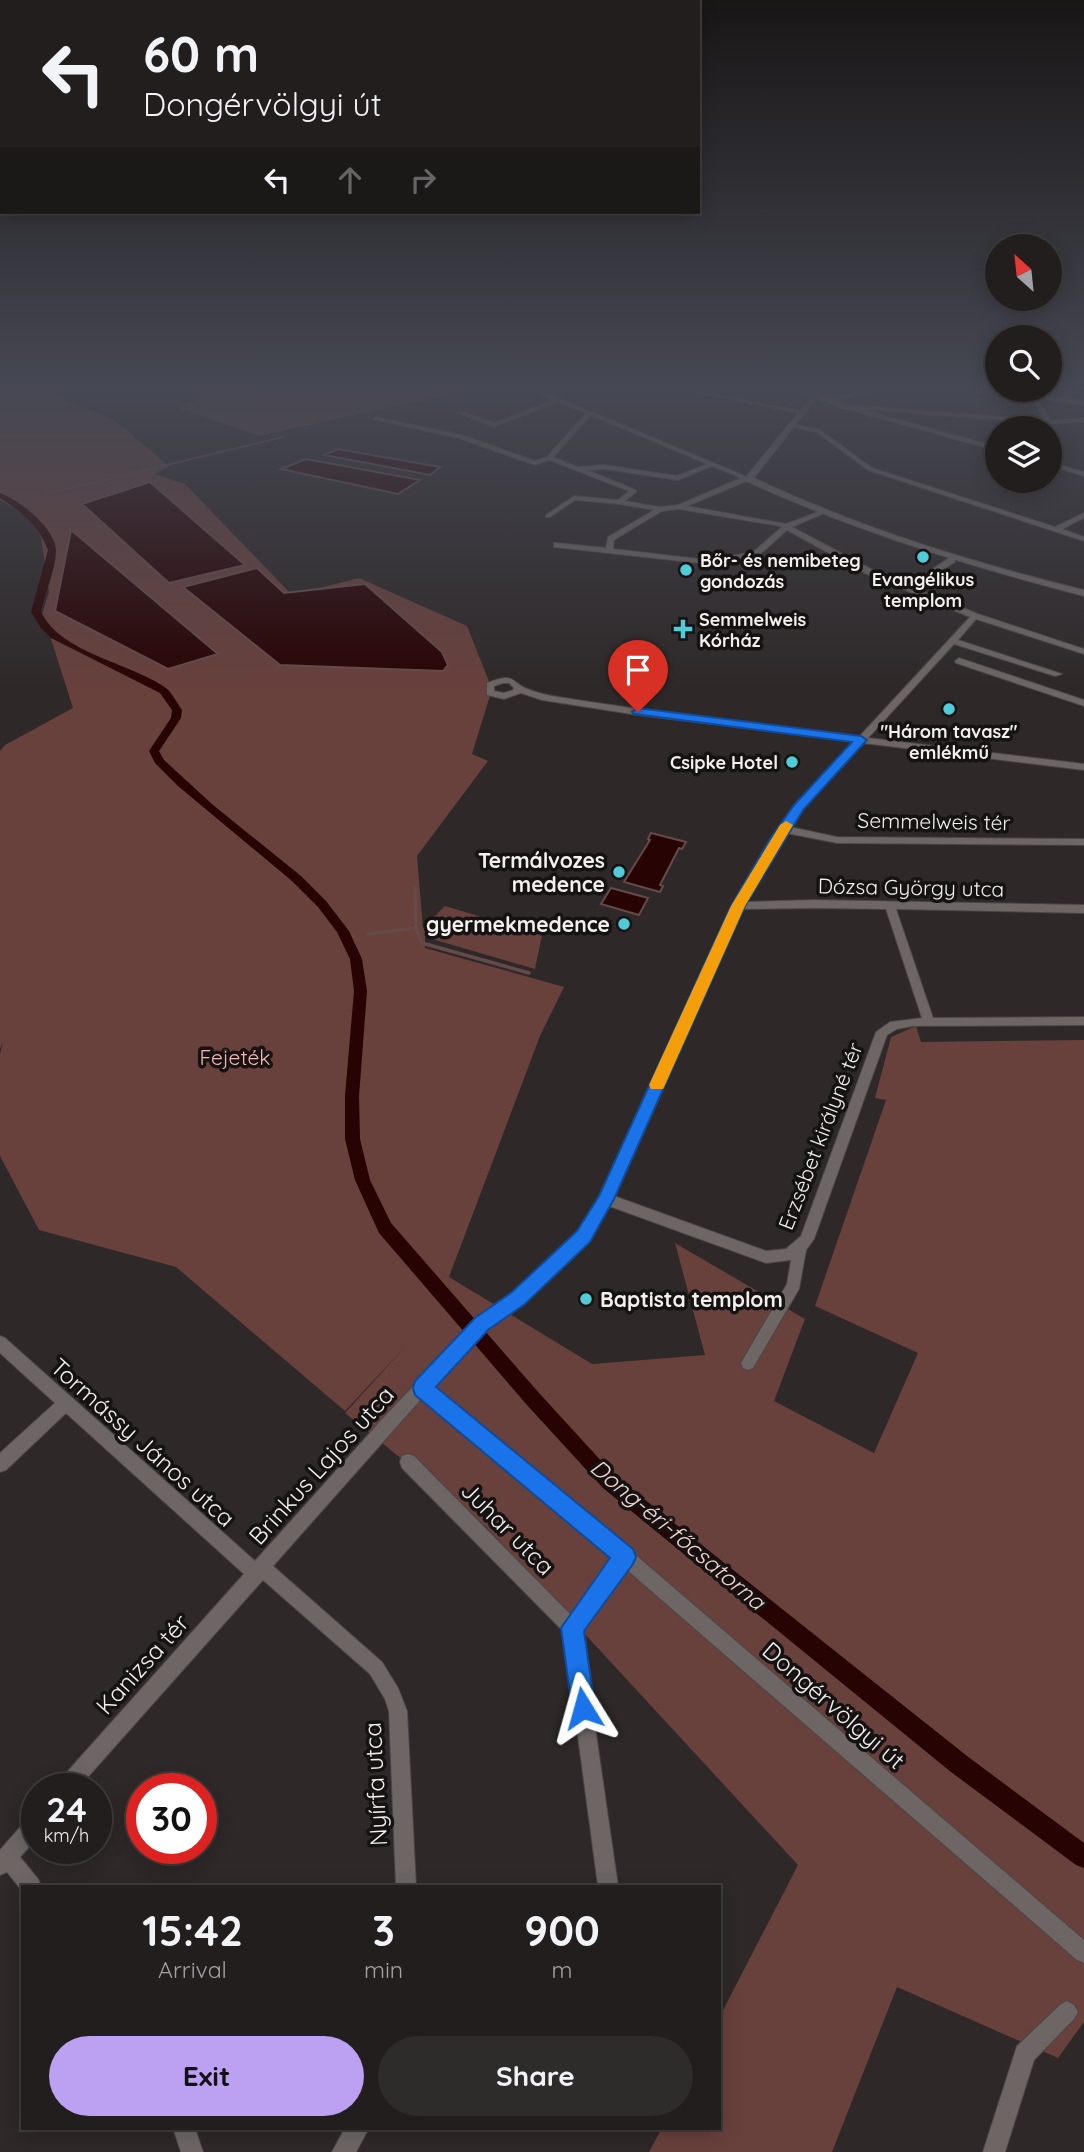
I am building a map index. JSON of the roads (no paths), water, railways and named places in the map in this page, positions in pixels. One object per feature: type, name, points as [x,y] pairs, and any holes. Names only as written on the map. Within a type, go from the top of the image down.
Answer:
[{"type":"street","points":[[619,502],[631,490]]},
{"type":"street","points":[[679,507],[720,490]]},
{"type":"street","points":[[772,490],[876,535],[953,560],[1084,593]]},
{"type":"street","points":[[935,490],[1084,539]]},
{"type":"street","points":[[548,516],[574,498],[660,509],[679,507],[788,526],[868,571],[975,616],[1084,652]]},
{"type":"street","points":[[609,551],[611,539],[660,509]]},
{"type":"street","points":[[557,545],[702,563],[750,556],[788,526],[820,513]]},
{"type":"street","points":[[1055,530],[1084,515]]},
{"type":"street","points":[[908,588],[953,560]]},
{"type":"street","points":[[422,1388],[482,1324],[519,1298],[584,1237],[606,1199],[738,906],[784,829],[799,807],[975,616]]},
{"type":"street","points":[[953,641],[1058,674]]},
{"type":"street","points":[[959,661],[1084,704]]},
{"type":"street","points":[[1021,682],[1037,668]]},
{"type":"street","points":[[518,690],[586,704],[1084,767]]},
{"type":"street","name":"Semmelweis tér","points":[[784,829],[837,840],[1084,842]]},
{"type":"street","name":"Dózsa György utca","points":[[738,906],[1084,909]]},
{"type":"street","points":[[890,906],[929,1022]]},
{"type":"street","name":"Erzsébet királyné tér","points":[[606,1199],[766,1258],[786,1257],[799,1249],[807,1238],[882,1032],[894,1025],[929,1022],[1084,1021]]},
{"type":"street","name":"Erzsébet királyné tér","points":[[748,1363],[794,1285],[799,1249]]},
{"type":"street","name":"Tormássy János utca","points":[[0,1343],[259,1571]]},
{"type":"street","name":"Dongérvölgyi út","points":[[422,1388],[625,1557],[1084,1953]]},
{"type":"street","name":"Brinkus Lajos utca","points":[[259,1571],[422,1388]]},
{"type":"street","points":[[0,1464],[66,1403]]},
{"type":"street","name":"Juhar utca","points":[[408,1462],[572,1628]]},
{"type":"street","points":[[608,1885],[572,1628],[625,1557]]},
{"type":"street","name":"Kanizsa tér","points":[[79,1773],[259,1571]]},
{"type":"street","name":"Nyírfa utca","points":[[259,1571],[376,1668],[392,1694],[398,1711],[406,1885]]},
{"type":"street","points":[[21,1841],[4,1861],[30,1885]]},
{"type":"street","points":[[994,2152],[1025,2054],[1067,2012]]},
{"type":"street","points":[[185,2130],[192,2152]]},
{"type":"street","points":[[343,2152],[357,2130]]},
{"type":"waterway","points":[[46,494],[61,490]]},
{"type":"waterway","name":"Dong-éri-főcsatorna","points":[[0,495],[38,524],[52,550],[36,612],[44,626],[64,642],[164,691],[177,710],[176,718],[154,751],[159,761],[209,807],[297,878],[343,931],[356,959],[361,991],[352,1096],[353,1139],[362,1180],[385,1228],[533,1399],[609,1482],[959,1764],[1084,1857]]},
{"type":"waterway","points":[[415,888],[416,928]]},
{"type":"waterway","points":[[368,934],[416,928]]},
{"type":"waterway","points":[[416,928],[422,943],[529,973]]},
{"type":"waterway","name":"Dong-éri-főcsatorna","points":[[344,937],[353,936]]},
{"type":"place","name":"Evangélikus templom","points":[[923,557]]},
{"type":"place","name":"Bőr- és nemibeteg gondozás","points":[[686,570]]},
{"type":"place","name":"Semmelweis Kórház","points":[[683,629]]},
{"type":"place","name":"\"Három tavasz\" emlékmű","points":[[949,709]]},
{"type":"place","name":"Csipke Hotel","points":[[792,762]]},
{"type":"place","name":"Termálvozes medence","points":[[619,872]]},
{"type":"place","name":"gyermekmedence","points":[[624,924]]},
{"type":"place","name":"Baptista templom","points":[[586,1299]]},
{"type":"park label","name":"Fejeték","points":[[235,1057]]}]
